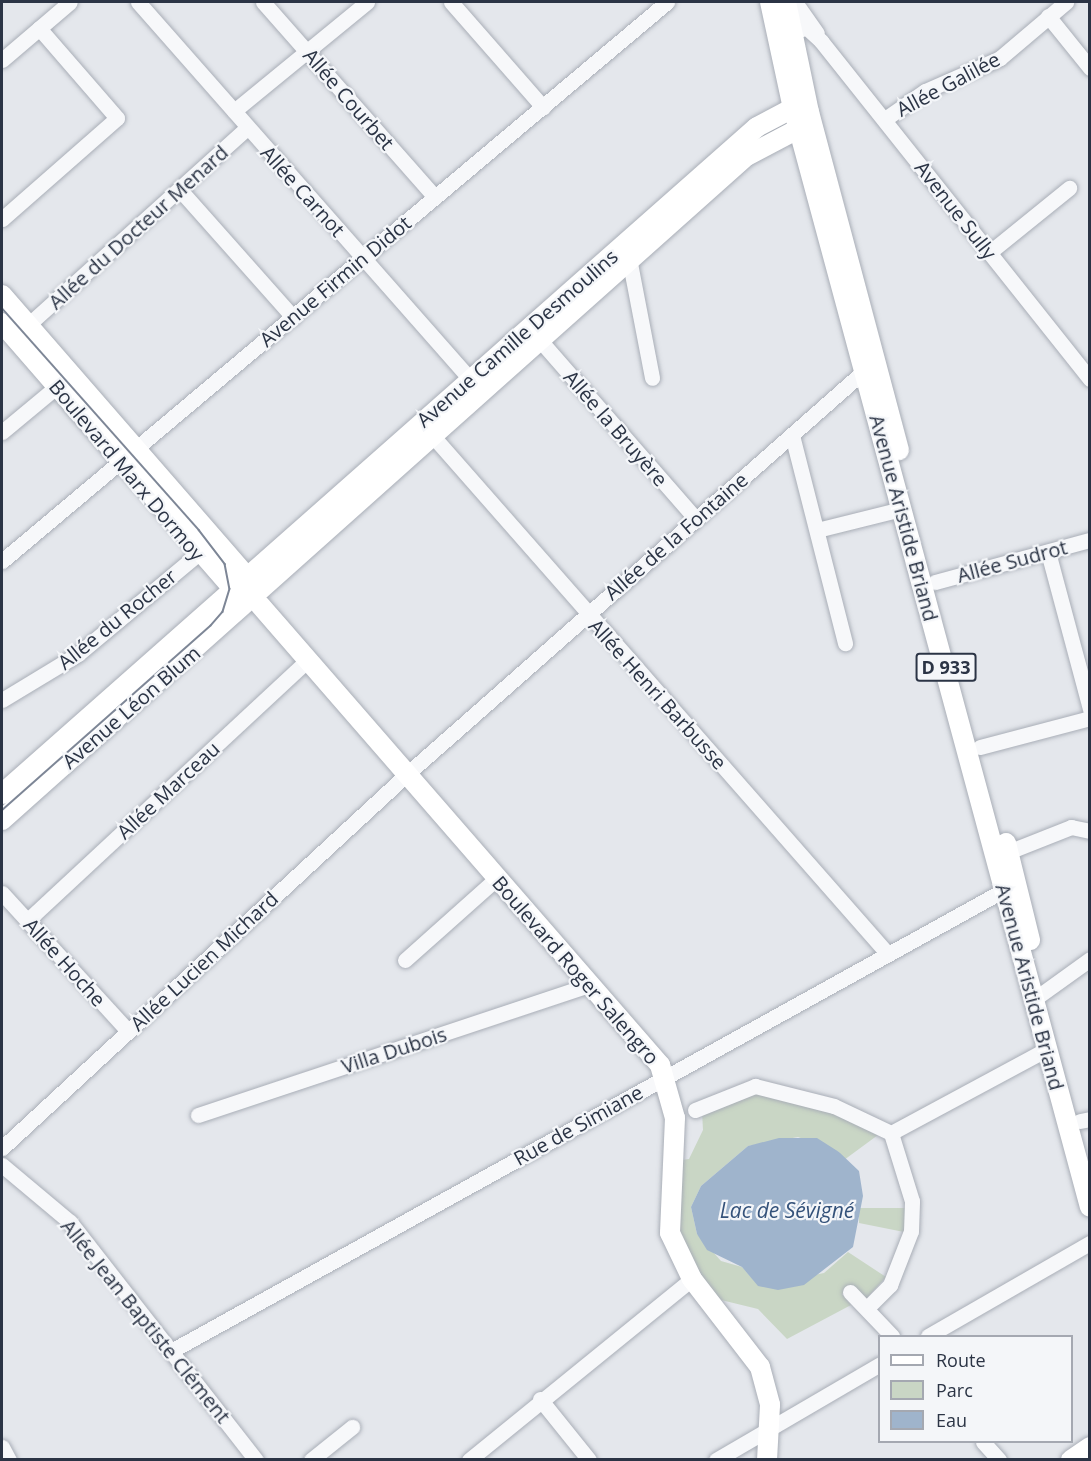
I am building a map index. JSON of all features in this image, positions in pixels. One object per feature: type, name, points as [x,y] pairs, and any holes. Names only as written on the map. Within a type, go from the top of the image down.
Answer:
[{"type":"main road","name":"Avenue Aristide Briand","points":[[770,2],[980,747],[1008,852],[1010,887]]},
{"type":"main road","name":"Avenue Aristide Briand","points":[[786,2],[801,110]]},
{"type":"main road","points":[[798,129],[801,110]]},
{"type":"main road","name":"Avenue Camille Desmoulins","points":[[246,575],[757,127],[801,110]]},
{"type":"main road","name":"Avenue Aristide Briand","points":[[798,129],[901,508],[1010,887],[1039,998],[1047,1049],[1089,1207]]},
{"type":"main road","name":"Avenue Camille Desmoulins","points":[[255,600],[431,434],[629,258],[757,147],[798,129]]},
{"type":"main road","name":"Boulevard Marx Dormoy","points":[[2,295],[137,447],[246,575],[255,600]]},
{"type":"main road","name":"Boulevard Marx Dormoy","points":[[2,323],[119,463],[230,589],[255,600]]},
{"type":"main road","name":"Avenue Léon Blum","points":[[2,794],[246,575]]},
{"type":"main road","name":"Avenue Léon Blum","points":[[2,820],[255,600]]},
{"type":"main road","name":"Boulevard Roger Salengro","points":[[255,600],[665,1074],[675,1118],[670,1233],[692,1279],[760,1367],[770,1428],[767,1460]]},
{"type":"main road","name":"Avenue Aristide Briand","points":[[1039,998],[1085,1120],[1089,1156]]},
{"type":"main road","points":[[1071,1460],[1089,1447]]},
{"type":"street","points":[[2,60],[70,2]]},
{"type":"street","name":"Allée Carnot","points":[[138,2],[470,379]]},
{"type":"street","name":"Allée Courbet","points":[[263,2],[435,197]]},
{"type":"street","points":[[234,111],[367,2]]},
{"type":"street","points":[[451,2],[543,107]]},
{"type":"street","name":"Avenue Firmin Didot","points":[[2,561],[667,2]]},
{"type":"street","name":"Avenue Sully","points":[[795,2],[822,41],[990,252],[1084,360],[1089,379]]},
{"type":"street","name":"Allée Galilée","points":[[885,119],[926,91],[1000,58],[1066,2]]},
{"type":"street","points":[[1048,16],[1089,68]]},
{"type":"street","name":"Avenue Sully","points":[[791,34],[806,27],[822,41]]},
{"type":"street","points":[[2,219],[117,118],[39,28]]},
{"type":"street","name":"Allée du Docteur Menard","points":[[28,325],[181,191],[247,128]]},
{"type":"street","points":[[990,252],[1069,188]]},
{"type":"street","points":[[181,191],[293,317]]},
{"type":"street","points":[[629,258],[652,378]]},
{"type":"street","name":"Allée la Bruyère","points":[[538,338],[694,518]]},
{"type":"street","name":"Allée de la Fontaine","points":[[407,774],[694,518],[864,371]]},
{"type":"street","points":[[2,432],[56,387]]},
{"type":"street","name":"Allée Henri Barbusse","points":[[431,434],[887,953]]},
{"type":"street","points":[[792,435],[845,643]]},
{"type":"street","points":[[817,530],[901,508]]},
{"type":"street","name":"Allée Sudrot","points":[[935,582],[1089,540]]},
{"type":"street","points":[[1048,552],[1089,708]]},
{"type":"street","name":"Allée du Rocher","points":[[2,700],[78,654],[199,553]]},
{"type":"street","name":"Allée Marceau","points":[[28,920],[308,660]]},
{"type":"street","points":[[980,747],[1089,718]]},
{"type":"street","name":"Allée Lucien Michard","points":[[2,1148],[407,774]]},
{"type":"street","points":[[1008,852],[1071,827],[1089,831]]},
{"type":"street","points":[[405,960],[497,878]]},
{"type":"street","name":"Rue de Simiane","points":[[171,1351],[665,1074],[1010,887]]},
{"type":"street","name":"Allée Hoche","points":[[2,893],[128,1031]]},
{"type":"street","points":[[1039,998],[1089,959]]},
{"type":"street","name":"Villa Dubois","points":[[198,1115],[589,985]]},
{"type":"street","points":[[891,1133],[1047,1049]]},
{"type":"street","points":[[695,1110],[754,1086],[834,1106],[891,1133],[912,1201],[911,1231],[890,1285],[867,1308]]},
{"type":"street","name":"Allée Jean Baptiste Clément","points":[[2,1165],[70,1221],[256,1460]]},
{"type":"street","points":[[930,1335],[1089,1243]]},
{"type":"street","points":[[469,1460],[540,1400],[692,1279]]},
{"type":"street","points":[[850,1292],[891,1335]]},
{"type":"street","points":[[716,1460],[878,1365]]},
{"type":"street","points":[[540,1400],[589,1460]]},
{"type":"street","points":[[311,1460],[352,1427]]},
{"type":"street","points":[[984,1443],[999,1460]]},
{"type":"street","points":[[2,1447],[9,1460]]},
{"type":"green space","points":[[755,1092],[831,1111],[878,1135],[844,1160],[839,1152],[798,1137],[748,1146],[701,1186],[691,1207],[697,1234],[721,1261],[742,1267],[759,1286],[824,1273],[848,1252],[886,1277],[866,1299],[850,1287],[842,1294],[851,1305],[787,1339],[758,1309],[717,1299],[680,1242],[674,1200],[682,1160],[689,1159],[703,1130],[702,1112]]},
{"type":"green space","points":[[859,1208],[907,1208],[904,1232],[859,1223]]},
{"type":"water","name":"Lac de Sévigné","points":[[779,1138],[817,1138],[839,1152],[859,1171],[863,1196],[853,1247],[804,1285],[778,1290],[758,1286],[742,1267],[707,1250],[697,1234],[691,1207],[701,1186],[748,1146]]},
{"type":"tram line","points":[[2,308],[199,530],[225,564],[230,589],[223,612],[211,626],[2,811]]}]
